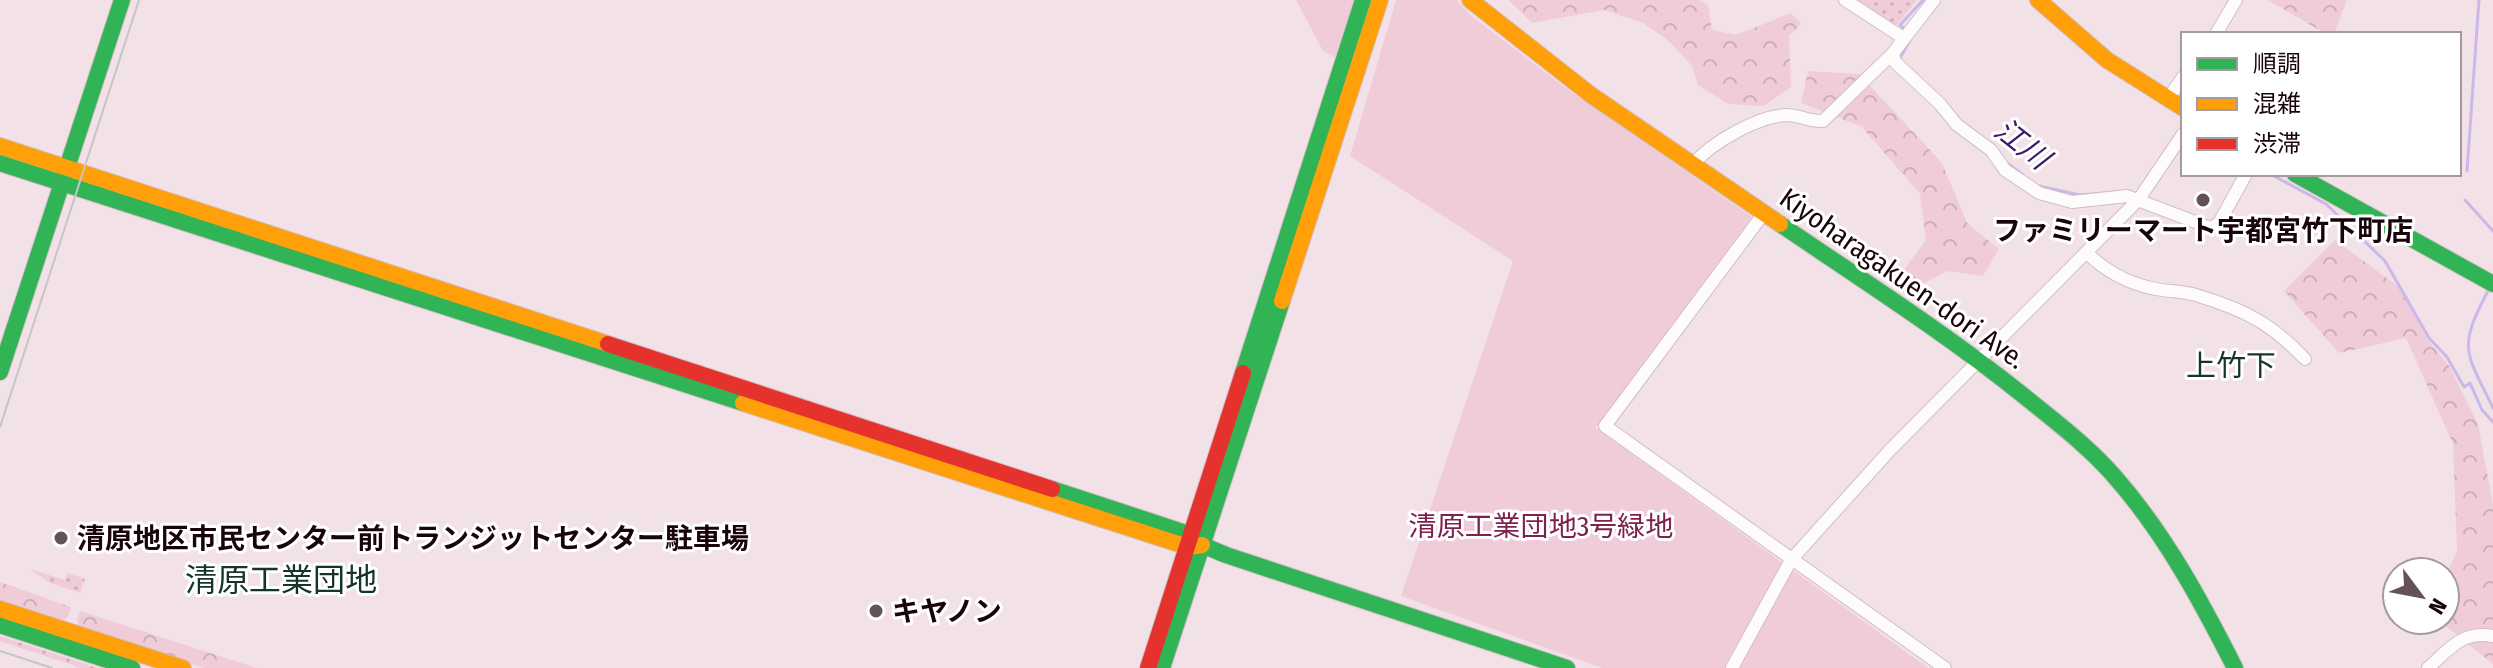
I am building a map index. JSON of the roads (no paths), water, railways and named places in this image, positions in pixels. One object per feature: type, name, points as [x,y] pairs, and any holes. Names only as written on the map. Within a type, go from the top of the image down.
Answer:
[{"type":"main road","points":[[0,372],[122,0]]},
{"type":"main road","points":[[1162,668],[1194,543],[1363,0]]},
{"type":"main road","points":[[1148,668],[1194,543],[1380,0]]},
{"type":"main road","name":"Kiyoharagakuen-dori Ave.","points":[[1470,0],[1591,95],[1978,359],[2078,439],[2116,478],[2195,590],[2235,668]]},
{"type":"main road","points":[[2038,0],[2107,60],[2176,104]]},
{"type":"main road","points":[[0,146],[65,176]]},
{"type":"main road","points":[[0,163],[65,176],[1194,543],[1567,668]]},
{"type":"main road","points":[[2299,176],[2493,284]]},
{"type":"main road","points":[[0,609],[183,668]]},
{"type":"main road","points":[[0,625],[132,668]]},
{"type":"street","points":[[1845,0],[1902,37]]},
{"type":"street","points":[[1693,164],[1706,150],[1768,119],[1788,115],[1823,121],[1893,53],[1902,37],[1934,0]]},
{"type":"street","points":[[2217,32],[2236,0]]},
{"type":"street","points":[[1893,53],[1895,62],[1940,104],[1957,125],[1991,150],[2005,170],[2039,193],[2072,202],[2127,196],[2211,228],[2219,223],[2245,176]]},
{"type":"street","points":[[1732,668],[1791,560],[1978,359],[2139,199],[2181,137]]},
{"type":"street","points":[[1764,213],[1605,426],[1945,668]]},
{"type":"street","points":[[2086,252],[2104,270],[2153,289],[2197,295],[2261,320],[2279,331],[2305,359]]},
{"type":"street","points":[[2428,668],[2455,643],[2470,635],[2493,636]]},
{"type":"waterway","name":"江川","points":[[1907,31],[1900,25],[1923,0]]},
{"type":"waterway","points":[[2467,171],[2479,0]]},
{"type":"waterway","name":"江川","points":[[1900,58],[1913,35]]},
{"type":"waterway","name":"江川","points":[[2007,163],[2023,175]]},
{"type":"waterway","name":"江川","points":[[2274,176],[2326,204],[2385,261],[2429,338],[2447,357],[2464,387],[2470,383],[2482,410],[2493,422]]},
{"type":"waterway","name":"江川","points":[[2039,186],[2080,195],[2130,191]]},
{"type":"waterway","points":[[2465,200],[2493,231]]},
{"type":"waterway","points":[[2488,291],[2472,326],[2469,350],[2471,362],[2493,408]]},
{"type":"tram line","points":[[0,427],[139,0]]},
{"type":"tram line","points":[[0,651],[52,668]]},
{"type":"place","name":"ファミリーマート宇都宮竹下町店","points":[[2203,200]]},
{"type":"place","name":"清原地区市民センター前トランジットセンター駐車場","points":[[61,538]]},
{"type":"place","name":"キヤノン","points":[[876,611]]},
{"type":"district","name":"上竹下","points":[[2231,366]]},
{"type":"district","name":"清原工業団地","points":[[281,580]]},
{"type":"park label","name":"清原工業団地3号緑地","points":[[1541,526]]}]
